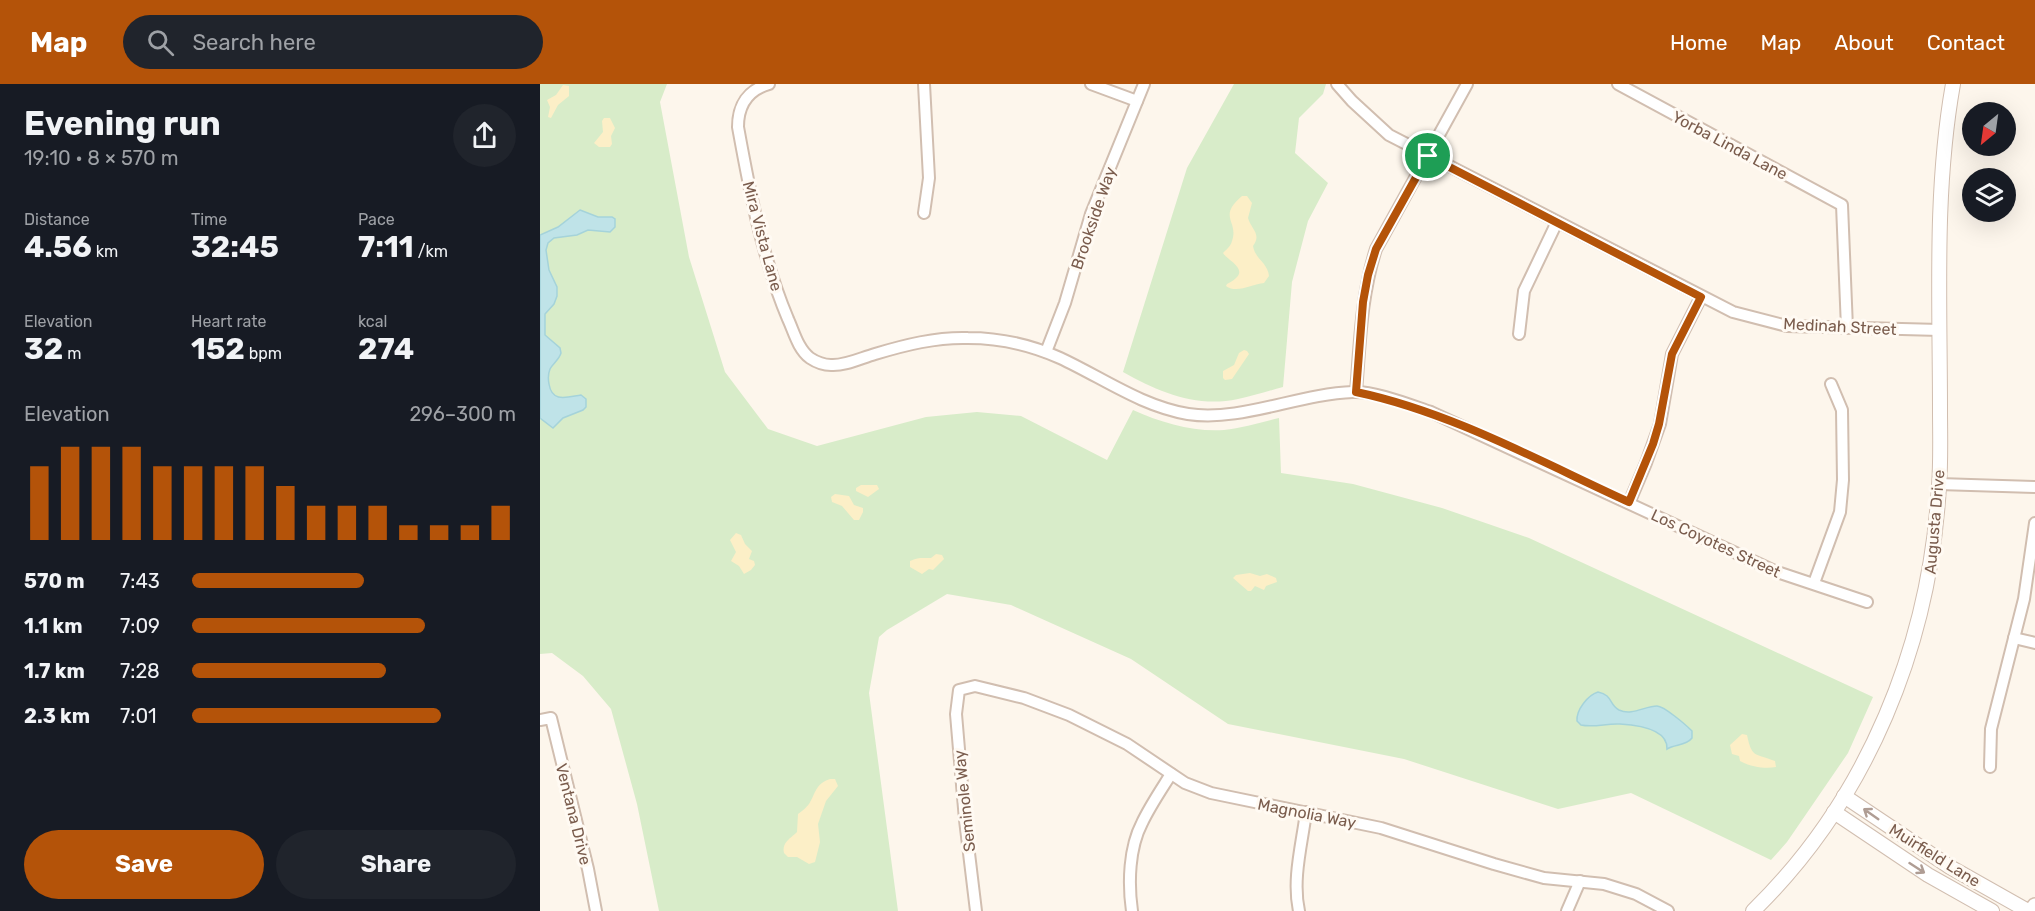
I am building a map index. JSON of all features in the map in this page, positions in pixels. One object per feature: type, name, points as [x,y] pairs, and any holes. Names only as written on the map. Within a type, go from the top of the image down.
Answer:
[{"type":"main road","points":[[2032,911],[2035,906]]},
{"type":"street","name":"Mira Vista Lane","points":[[769,84],[754,90],[743,103],[739,111],[738,127],[761,241],[772,277],[798,342],[808,356],[815,361]]},
{"type":"street","points":[[924,84],[929,169],[928,194],[924,213]]},
{"type":"street","points":[[1091,84],[1137,101]]},
{"type":"street","name":"Brookside Way","points":[[1046,352],[1062,313],[1091,214],[1144,84]]},
{"type":"street","name":"Medinah Street","points":[[1337,84],[1389,135],[1733,312],[1787,326],[1940,330]]},
{"type":"street","points":[[1356,392],[1363,302],[1376,249],[1467,84]]},
{"type":"street","name":"Yorba Linda Lane","points":[[1618,84],[1842,205],[1846,328]]},
{"type":"street","name":"Augusta Drive","points":[[1753,911],[1792,869],[1834,812],[1861,768],[1895,695],[1917,629],[1927,588],[1940,484],[1942,166],[1946,121],[1953,84]]},
{"type":"street","points":[[1519,334],[1524,291],[1557,222]]},
{"type":"street","points":[[1629,502],[1656,434],[1672,354],[1701,297]]},
{"type":"street","name":"Los Coyotes Street","points":[[815,361],[824,364],[839,364],[900,347],[951,338],[1005,341],[1046,352],[1140,400],[1163,409],[1189,414],[1216,417],[1313,396],[1356,392],[1394,400],[1431,412],[1777,572],[1867,602]]},
{"type":"street","points":[[1814,583],[1840,512],[1844,480],[1842,410],[1831,384]]},
{"type":"street","points":[[1940,484],[2035,487]]},
{"type":"street","points":[[1990,767],[1990,739],[1994,711],[2028,579],[2035,523]]},
{"type":"street","points":[[2014,638],[2035,643]]},
{"type":"street","name":"Magnolia Way","points":[[959,690],[975,686],[1047,706],[1111,735],[1195,788],[1211,793],[1382,828],[1544,878],[1604,884],[1636,894],[1668,911]]},
{"type":"street","name":"Seminole Way","points":[[959,690],[956,714],[976,911]]},
{"type":"street","name":"Ventana Drive","points":[[545,719],[588,869],[596,911]]},
{"type":"street","points":[[1132,911],[1131,868],[1137,836],[1171,774]]},
{"type":"street","name":"Muirfield Lane","points":[[1844,796],[1950,867],[2028,911]]},
{"type":"street","name":"Muirfield Lane","points":[[1834,812],[1928,875],[1992,911]]},
{"type":"street","points":[[1299,911],[1298,863],[1306,813]]},
{"type":"street","points":[[1567,911],[1580,881]]},
{"type":"green space","points":[[540,84],[667,84],[660,102],[689,257],[725,372],[768,429],[817,446],[926,417],[977,412],[1021,416],[1107,460],[1133,410],[1178,426],[1201,430],[1238,428],[1279,418],[1281,473],[1353,484],[1442,508],[1529,538],[1873,697],[1848,753],[1787,842],[1771,860],[1631,793],[1558,809],[1404,759],[1228,724],[1131,659],[1011,605],[947,594],[879,637],[869,693],[898,911],[659,911],[637,804],[611,709],[583,676],[552,653],[540,654]]},
{"type":"green space","points":[[1234,84],[1326,84],[1323,94],[1299,118],[1295,153],[1328,183],[1308,221],[1292,282],[1283,387],[1238,399],[1193,400],[1164,392],[1123,372],[1187,168]]},
{"type":"sand","points":[[563,85],[569,86],[569,96],[558,105],[551,118],[548,117],[550,107],[547,100],[556,95]]},
{"type":"sand","points":[[604,118],[610,118],[615,128],[611,136],[610,147],[599,147],[594,143],[603,132]]},
{"type":"sand","points":[[1242,196],[1247,196],[1252,203],[1248,218],[1256,235],[1253,246],[1269,276],[1264,283],[1235,289],[1226,286],[1239,274],[1238,268],[1223,253],[1231,245],[1233,234],[1231,209]]},
{"type":"sand","points":[[1244,350],[1249,354],[1232,379],[1225,380],[1223,371],[1234,365],[1239,353]]},
{"type":"sand","points":[[861,485],[877,485],[879,489],[868,497],[856,491],[856,488]]},
{"type":"sand","points":[[835,494],[849,496],[854,505],[863,508],[859,520],[854,520],[842,506],[832,502],[831,497]]},
{"type":"sand","points":[[736,533],[741,535],[745,544],[752,551],[749,559],[754,561],[755,565],[744,574],[739,566],[731,561],[736,552],[730,540]]},
{"type":"sand","points":[[936,554],[942,555],[944,559],[933,570],[929,569],[922,574],[910,567],[910,561],[918,558],[931,558]]},
{"type":"sand","points":[[1250,573],[1260,576],[1267,574],[1276,578],[1277,582],[1266,586],[1264,590],[1255,586],[1248,591],[1233,578],[1236,575]]},
{"type":"sand","points":[[1742,734],[1747,735],[1755,754],[1775,761],[1776,767],[1763,768],[1748,765],[1740,761],[1739,756],[1732,754],[1730,745]]},
{"type":"sand","points":[[830,779],[835,779],[838,786],[826,801],[818,824],[820,842],[815,862],[809,864],[797,857],[788,857],[784,853],[784,846],[797,832],[798,814],[809,804],[819,786]]},
{"type":"water","points":[[580,210],[598,217],[612,217],[615,219],[615,227],[610,232],[588,230],[577,235],[554,238],[548,243],[546,250],[549,270],[557,287],[557,296],[554,304],[545,314],[545,335],[560,348],[561,353],[550,369],[549,384],[553,394],[557,396],[581,395],[586,399],[586,407],[583,410],[563,418],[553,428],[540,418],[540,235],[558,227]]},
{"type":"water","points":[[1598,692],[1606,695],[1616,708],[1624,712],[1652,706],[1665,709],[1692,731],[1692,738],[1667,749],[1662,737],[1650,729],[1620,724],[1581,725],[1577,717],[1583,704],[1590,696]]},
{"type":"route","points":[[1428,156],[1701,297],[1672,354],[1659,424],[1646,464],[1629,502],[1431,412],[1394,400],[1356,392],[1363,302],[1368,275],[1376,249],[1428,156]]}]
